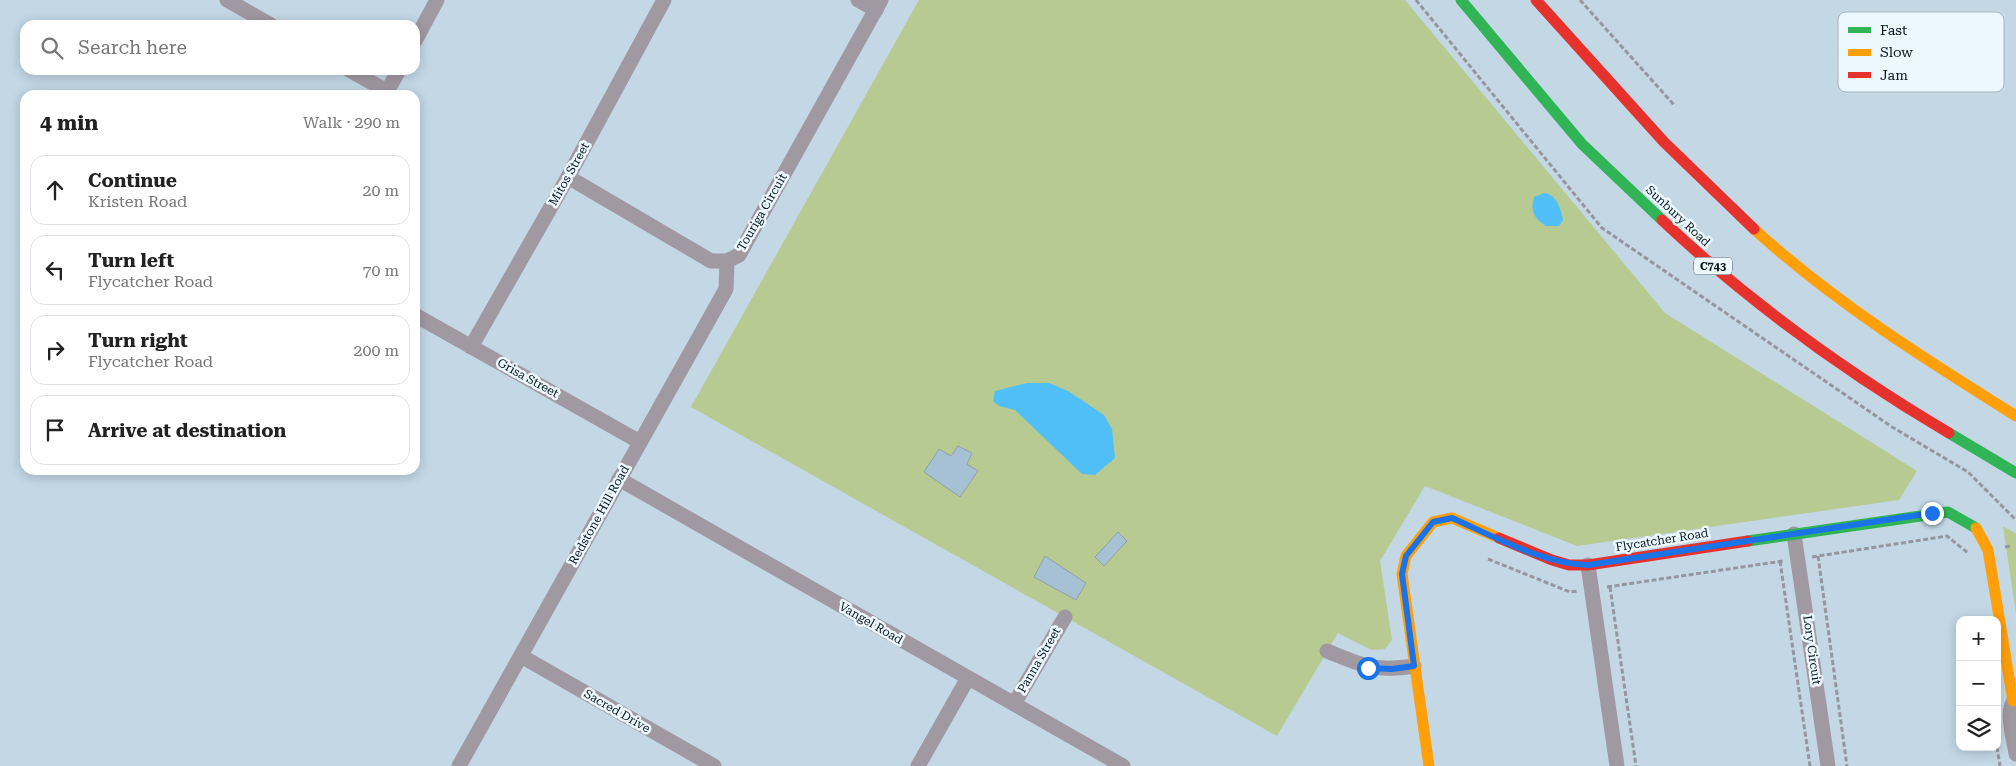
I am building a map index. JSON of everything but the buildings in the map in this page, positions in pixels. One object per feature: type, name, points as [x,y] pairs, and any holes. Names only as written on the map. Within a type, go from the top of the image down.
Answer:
[{"type":"main road","name":"Sunbury Road","points":[[1460,0],[1582,144],[1701,256],[1800,336],[1895,402],[2016,473]]},
{"type":"main road","points":[[1536,0],[1609,85],[1731,209],[1812,278],[1922,358],[2016,416]]},
{"type":"main road","name":"Flycatcher Road","points":[[1429,766],[1402,574],[1406,556],[1433,522],[1452,518],[1552,560],[1569,564],[1588,565],[1948,512],[1966,520],[1982,532],[1988,550],[2014,699]]},
{"type":"street","points":[[227,0],[262,20]]},
{"type":"street","points":[[420,32],[437,0]]},
{"type":"street","name":"Mitos Street","points":[[472,347],[568,177],[664,0]]},
{"type":"street","points":[[858,0],[879,5]]},
{"type":"street","name":"Touriga Circuit","points":[[568,177],[711,261],[727,261],[739,255],[879,5]]},
{"type":"street","points":[[357,75],[381,90]]},
{"type":"street","points":[[388,90],[396,75]]},
{"type":"street","name":"Redstone Hill Road","points":[[459,766],[726,289],[727,261]]},
{"type":"street","name":"Grisa Street","points":[[420,318],[640,442]]},
{"type":"street","name":"Vangel Road","points":[[619,479],[1123,766]]},
{"type":"street","name":"Lory Circuit","points":[[1794,534],[1828,766]]},
{"type":"street","points":[[1588,565],[1617,766]]},
{"type":"street","name":"Panna Street","points":[[1014,704],[1065,616]]},
{"type":"street","points":[[1327,651],[1368,668],[1392,669],[1414,666]]},
{"type":"street","name":"Sacred Drive","points":[[521,656],[694,761],[714,766]]},
{"type":"street","points":[[918,766],[968,678]]},
{"type":"street","points":[[2014,699],[2010,716],[2016,754]]},
{"type":"path","points":[[1580,0],[1675,106]]},
{"type":"path","points":[[1847,766],[1818,556],[1947,536],[1970,554]]},
{"type":"path","points":[[1488,559],[1570,592],[1780,562],[1810,766]]},
{"type":"path","points":[[1610,587],[1636,766]]},
{"type":"path","points":[[1998,751],[2000,766]]},
{"type":"green space","points":[[919,0],[1405,0],[1665,313],[1917,471],[1899,500],[1577,546],[1425,486],[1380,561],[1392,640],[1385,649],[1371,650],[1338,633],[1277,736],[691,407]]},
{"type":"green space","points":[[2003,526],[2016,534],[2016,614]]},
{"type":"water","points":[[1544,193],[1552,196],[1559,207],[1563,220],[1559,226],[1546,226],[1534,214],[1532,206],[1534,197]]},
{"type":"water","points":[[1027,383],[1049,383],[1068,391],[1104,415],[1112,429],[1115,458],[1095,475],[1082,474],[1015,410],[999,406],[993,401],[995,391]]},
{"type":"traffic: fast","points":[[1461,0],[1582,144],[1662,220]]},
{"type":"traffic: fast","points":[[1949,433],[2016,473]]},
{"type":"traffic: fast","points":[[1748,541],[1948,512],[1976,528]]},
{"type":"traffic: slow","points":[[1754,229],[1784,256],[1848,305],[1914,351],[2016,416]]},
{"type":"traffic: slow","points":[[1429,766],[1402,574],[1406,556],[1433,522],[1452,518],[1499,538]]},
{"type":"traffic: slow","points":[[1976,528],[1988,550],[2013,701]]},
{"type":"traffic: jam","points":[[1536,0],[1664,142],[1754,229]]},
{"type":"traffic: jam","points":[[1662,220],[1729,279],[1800,334],[1873,386],[1949,433]]},
{"type":"traffic: jam","points":[[1499,538],[1569,565],[1588,565],[1748,541]]},
{"type":"route","points":[[1368,668],[1392,669],[1414,666],[1402,574],[1406,556],[1433,522],[1442,519],[1452,518],[1552,560],[1569,564],[1588,565],[1932,513]]}]
